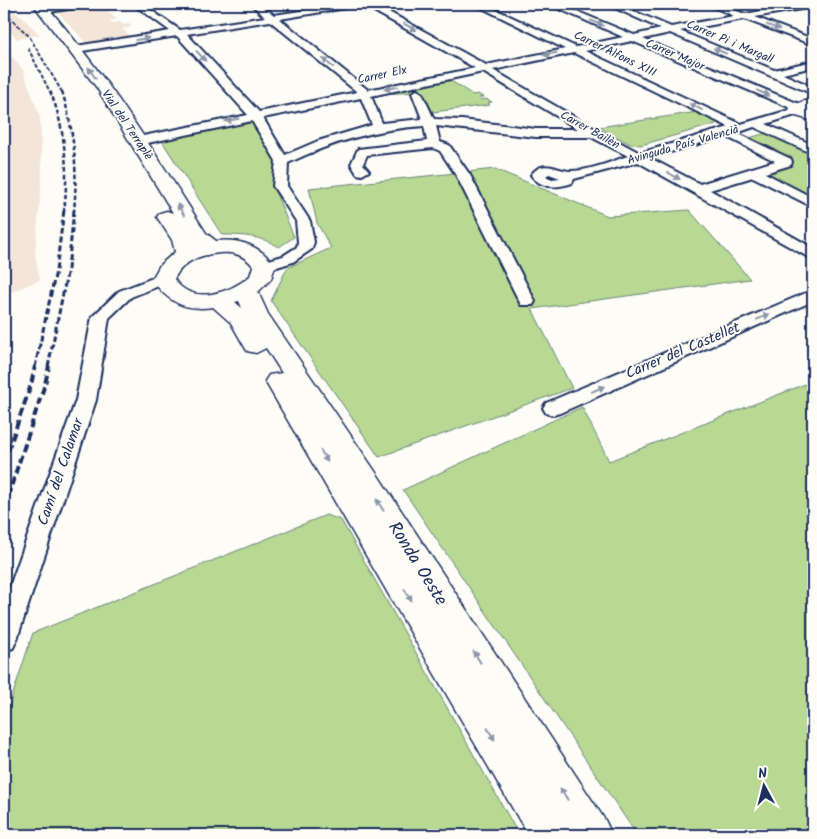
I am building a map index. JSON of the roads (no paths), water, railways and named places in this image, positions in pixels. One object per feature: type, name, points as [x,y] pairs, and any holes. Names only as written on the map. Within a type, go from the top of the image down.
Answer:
[{"type":"main road","name":"Vial del Terraplè","points":[[26,4],[68,57],[198,237],[211,247]]},
{"type":"main road","name":"Vial del Terraplè","points":[[41,7],[76,49],[133,147]]},
{"type":"main road","points":[[157,201],[182,240],[186,254]]},
{"type":"main road","points":[[230,246],[246,250],[258,256],[243,286],[201,301],[172,293],[163,279],[168,268],[186,254],[211,247],[230,246]]},
{"type":"main road","name":"Ronda Oeste","points":[[243,286],[240,319],[552,835]]},
{"type":"main road","name":"Ronda Oeste","points":[[243,286],[256,314],[366,482],[590,835]]},
{"type":"street","points":[[41,7],[80,4]]},
{"type":"street","points":[[137,4],[180,33],[255,115],[282,161],[280,186],[303,221],[306,242],[304,249],[243,286]]},
{"type":"street","points":[[255,4],[365,93],[378,127]]},
{"type":"street","points":[[76,49],[361,4]]},
{"type":"street","name":"Carrer Bailèn","points":[[368,4],[483,68],[593,133],[641,157],[813,254]]},
{"type":"street","name":"Carrer Alfons XIII","points":[[478,4],[740,128]]},
{"type":"street","name":"Carrer Major","points":[[552,4],[808,112]]},
{"type":"street","name":"Carrer Pi i Margall","points":[[610,4],[813,91]]},
{"type":"street","points":[[711,4],[813,42]]},
{"type":"street","name":"Carrer Elx","points":[[133,147],[255,115],[670,30],[813,4]]},
{"type":"street","points":[[772,74],[813,64]]},
{"type":"street","points":[[417,93],[429,122],[434,144]]},
{"type":"street","name":"Avinguda País Valencià","points":[[568,176],[740,128],[808,112]]},
{"type":"street","points":[[282,161],[305,149],[344,136],[378,127],[429,122],[537,133],[593,133]]},
{"type":"street","points":[[756,124],[813,150]]},
{"type":"street","points":[[699,189],[786,162],[726,132]]},
{"type":"street","points":[[344,136],[362,152],[434,144],[445,148],[463,175],[527,301]]},
{"type":"street","points":[[362,152],[357,164],[362,171]]},
{"type":"street","points":[[754,172],[813,203]]},
{"type":"street","name":"Camí del Calamar","points":[[4,639],[86,400],[101,317],[125,294],[163,279]]},
{"type":"street","points":[[112,305],[140,297],[158,295],[179,296]]},
{"type":"street","name":"Carrer del Castellet","points":[[553,408],[813,295]]},
{"type":"railway","points":[[4,12],[29,36],[62,92]]},
{"type":"railway","points":[[28,48],[50,92]]},
{"type":"railway","points":[[50,91],[59,119],[66,166],[64,211]]},
{"type":"railway","points":[[62,91],[70,121],[74,150],[76,180],[74,211]]},
{"type":"railway","points":[[35,367],[56,271],[64,210]]},
{"type":"railway","points":[[48,367],[68,269],[74,210]]},
{"type":"railway","points":[[4,462],[31,385],[35,366]]},
{"type":"railway","points":[[4,508],[45,384],[49,366]]}]
